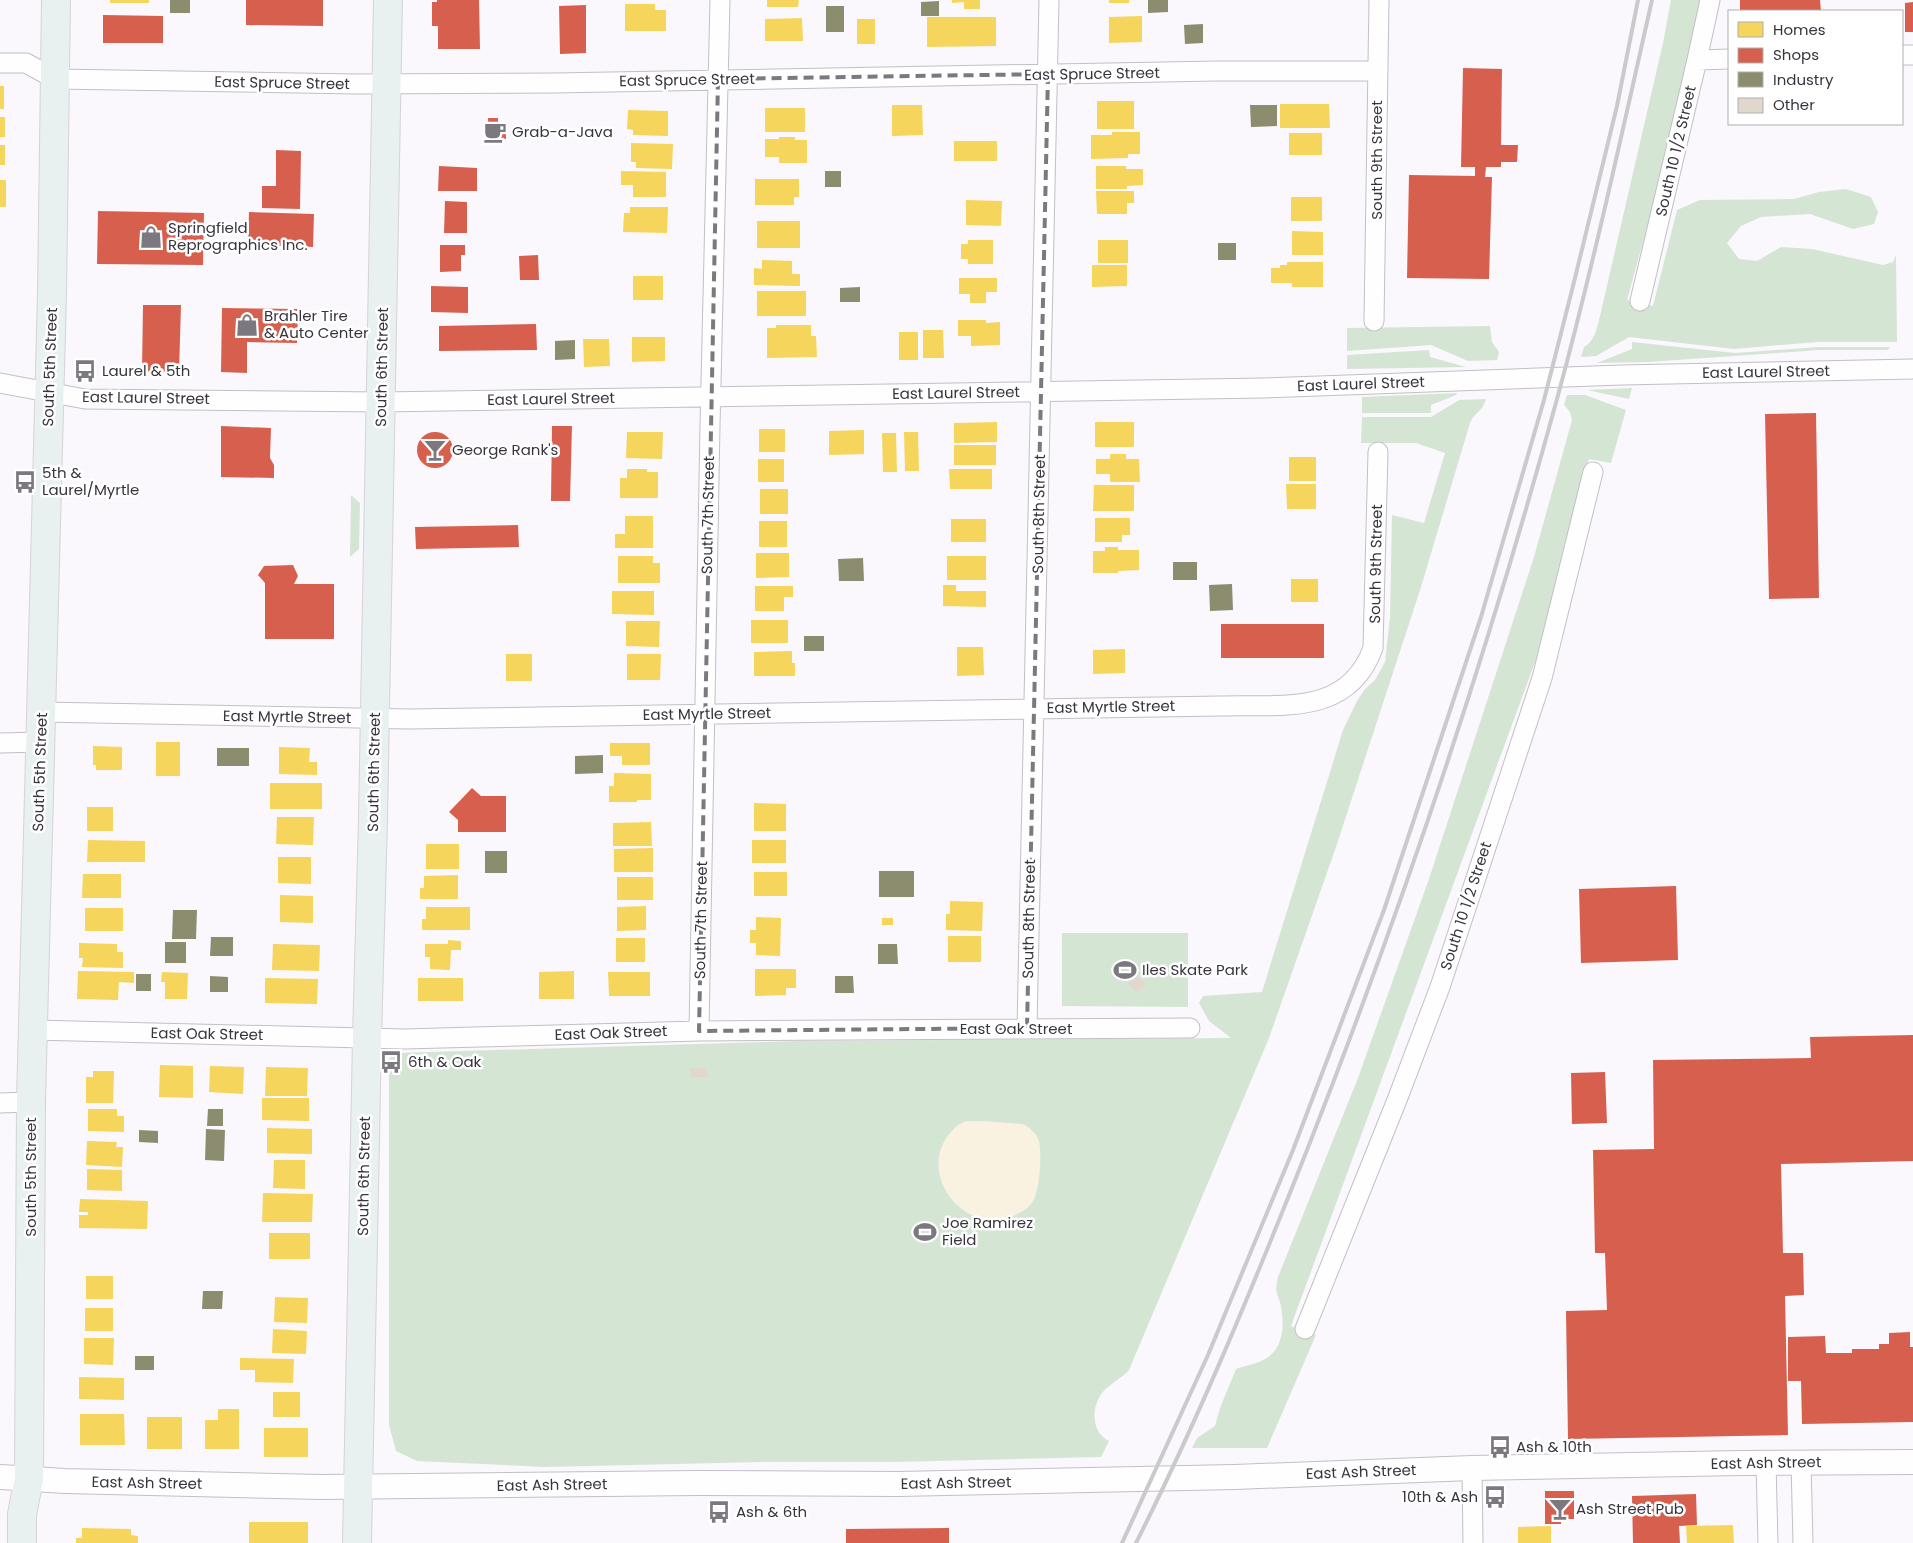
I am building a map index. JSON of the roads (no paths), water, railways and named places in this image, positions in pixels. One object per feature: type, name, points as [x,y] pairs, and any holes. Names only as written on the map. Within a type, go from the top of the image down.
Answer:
[{"type":"main road","name":"South 5th Street","points":[[22,1543],[22,1514],[29,1479],[31,1102],[42,712],[56,0]]},
{"type":"main road","name":"South 6th Street","points":[[357,1543],[388,0]]},
{"type":"street","name":"South 7th Street","points":[[699,1030],[710,396],[720,0]]},
{"type":"street","name":"South 8th Street","points":[[1027,1028],[1050,0]]},
{"type":"street","name":"South 9th Street","points":[[1374,321],[1379,0]]},
{"type":"street","name":"South 10 1/2 Street","points":[[1640,301],[1710,0]]},
{"type":"street","points":[[1697,60],[1728,59]]},
{"type":"street","name":"East Spruce Street","points":[[0,63],[26,63],[55,79],[387,84],[1377,71]]},
{"type":"street","name":"East Laurel Street","points":[[0,383],[85,399],[381,402],[1254,388],[1622,375],[1913,369]]},
{"type":"street","name":"South 9th Street","points":[[1362,672],[1373,648],[1375,629],[1378,452]]},
{"type":"street","name":"South 10 1/2 Street","points":[[1305,1329],[1440,987],[1542,678],[1594,472]]},
{"type":"street","name":"East Myrtle Street","points":[[42,712],[375,718],[705,715],[1301,704],[1319,701],[1332,696],[1346,687],[1362,672]]},
{"type":"street","points":[[0,743],[40,742]]},
{"type":"street","name":"East Oak Street","points":[[33,1030],[404,1039],[699,1030],[1190,1028]]},
{"type":"street","points":[[0,1103],[31,1102]]},
{"type":"street","points":[[1766,1462],[1768,1543]]},
{"type":"street","name":"East Ash Street","points":[[0,1476],[123,1483],[358,1487],[697,1482],[907,1484],[1235,1477],[1472,1468],[1766,1462],[1913,1462]]},
{"type":"street","points":[[1801,1462],[1803,1543]]},
{"type":"street","points":[[1472,1468],[1474,1543]]},
{"type":"railway","points":[[1122,1543],[1208,1355],[1293,1150],[1384,910],[1481,617],[1544,400],[1617,106],[1638,0]]},
{"type":"railway","points":[[1136,1543],[1205,1396],[1309,1145],[1379,961],[1443,775],[1503,588],[1557,399],[1595,250],[1652,0]]},
{"type":"place","name":"Grab-a-Java","points":[[495,132]]},
{"type":"place","name":"Springfield Reprographics Inc.","points":[[151,237]]},
{"type":"place","name":"Brahler Tire & Auto Center","points":[[247,325]]},
{"type":"place","name":"Laurel & 5th","points":[[85,371]]},
{"type":"place","name":"George Rank's","points":[[435,450]]},
{"type":"place","name":"5th & Laurel/Myrtle","points":[[25,482]]},
{"type":"place","name":"Iles Skate Park","points":[[1125,970]]},
{"type":"place","name":"6th & Oak","points":[[391,1062]]},
{"type":"place","name":"Joe Ramirez Field","points":[[925,1232]]},
{"type":"place","name":"Ash & 10th","points":[[1500,1447]]},
{"type":"place","name":"10th & Ash","points":[[1495,1497]]},
{"type":"place","name":"Ash Street Pub","points":[[1560,1509]]},
{"type":"place","name":"Ash & 6th","points":[[719,1512]]}]
